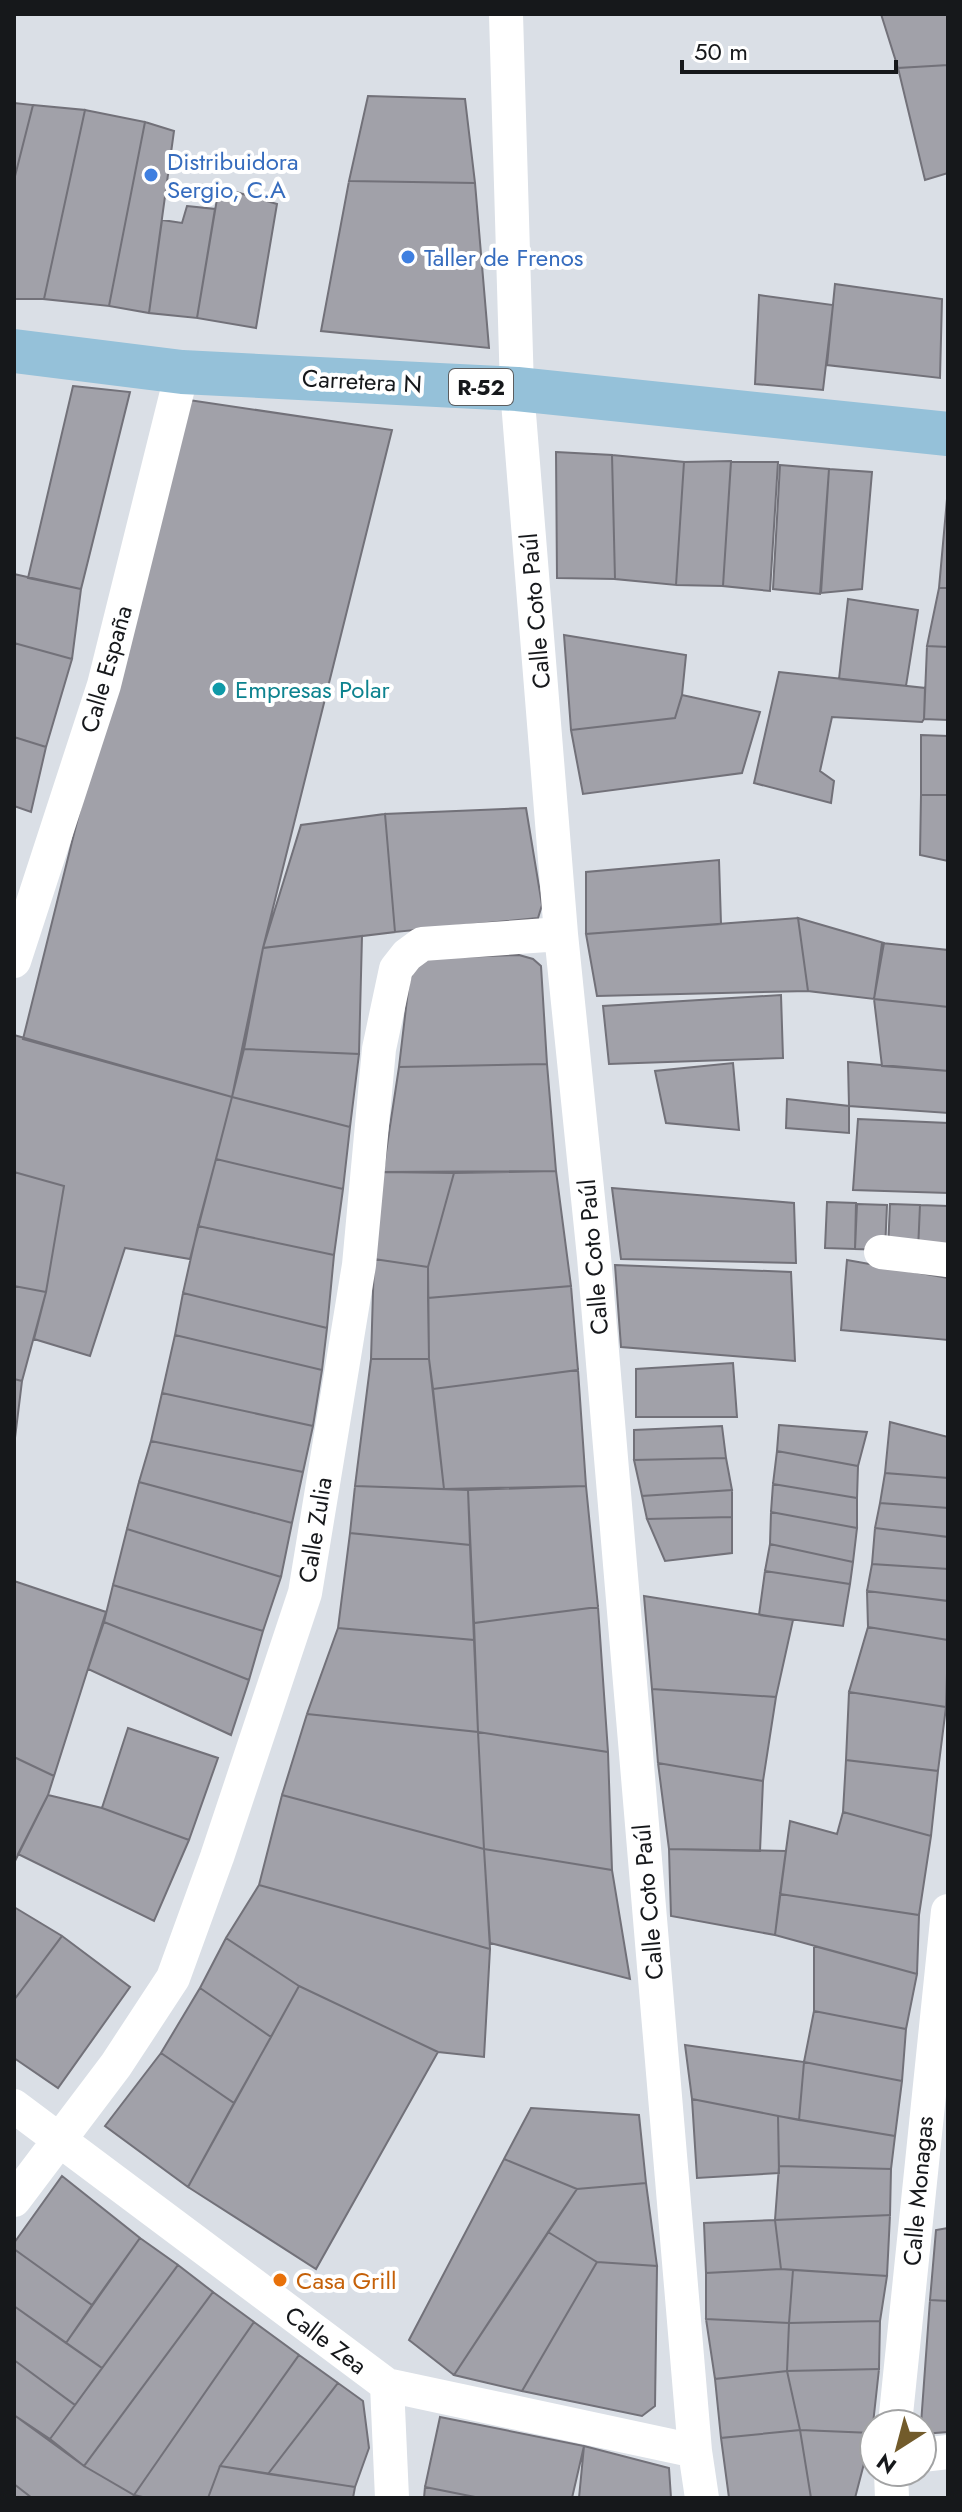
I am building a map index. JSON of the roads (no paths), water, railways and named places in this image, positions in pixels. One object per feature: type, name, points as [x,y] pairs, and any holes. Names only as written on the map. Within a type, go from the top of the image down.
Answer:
[{"type":"main road","name":"Carretera N","points":[[14,351],[182,372],[517,389],[948,434]]},
{"type":"street","name":"Calle Coto Paúl","points":[[506,14],[517,389],[561,934],[594,1257],[695,2451],[702,2498]]},
{"type":"street","name":"Calle España","points":[[14,961],[104,685],[182,372]]},
{"type":"street","name":"Calle Zulia","points":[[14,2200],[116,2065],[173,1978],[305,1593],[359,1265],[379,1049],[396,969],[407,955],[422,944],[561,934]]},
{"type":"street","points":[[881,1252],[948,1260]]},
{"type":"street","name":"Calle Monagas","points":[[897,2408],[936,2121],[948,1911]]},
{"type":"street","name":"Calle Zea","points":[[14,2106],[387,2385],[695,2451]]},
{"type":"street","points":[[387,2385],[392,2498]]},
{"type":"place","name":"Distribuidora Sergio, C.A","points":[[151,175]]},
{"type":"place","name":"Taller de Frenos","points":[[408,257]]},
{"type":"place","name":"Empresas Polar","points":[[219,689]]},
{"type":"place","name":"Casa Grill","points":[[280,2280]]}]
